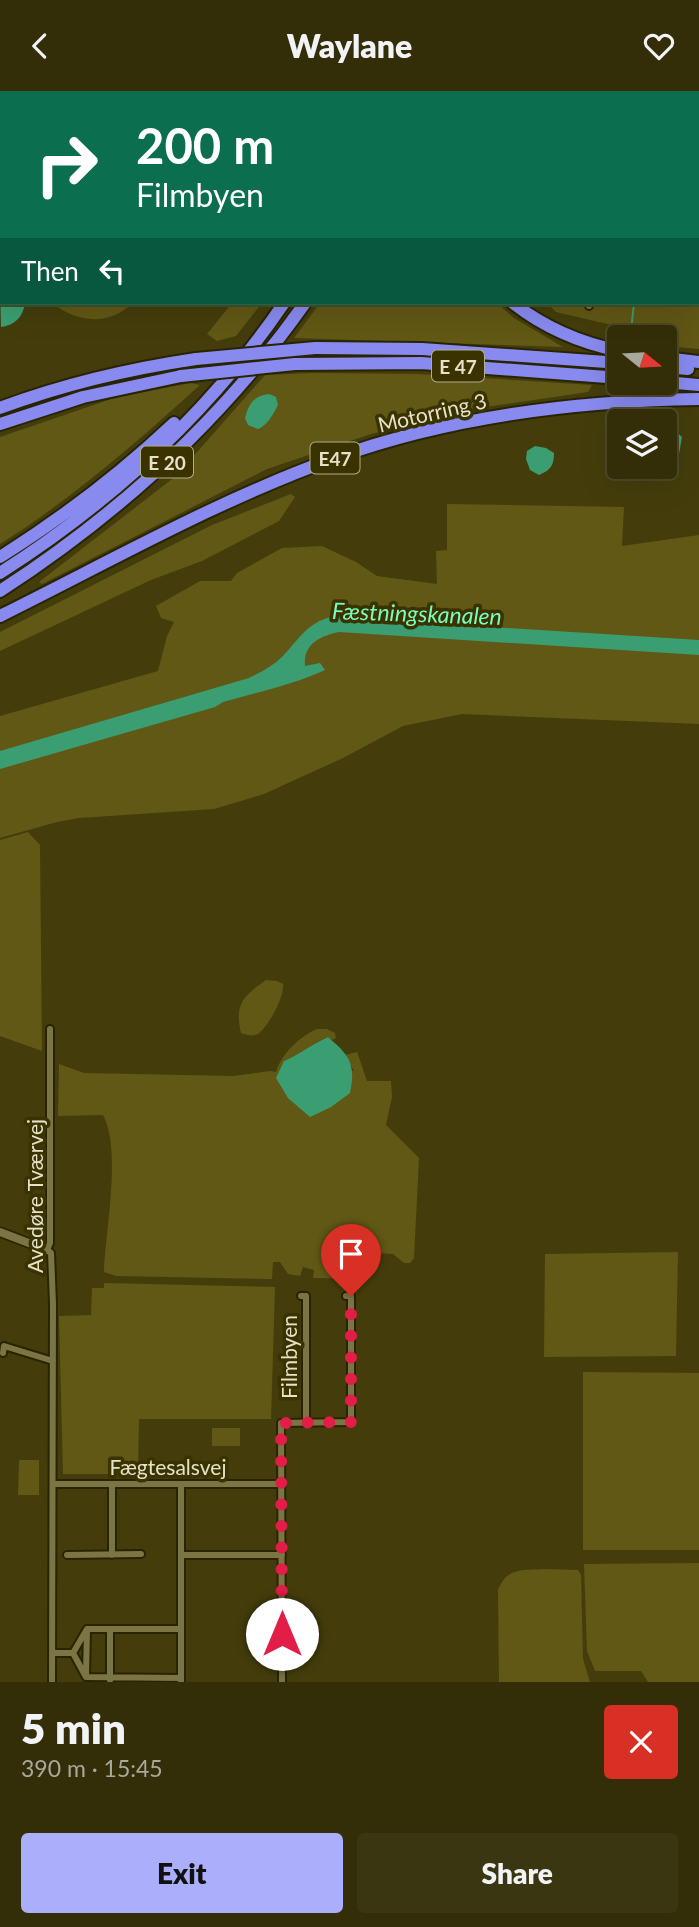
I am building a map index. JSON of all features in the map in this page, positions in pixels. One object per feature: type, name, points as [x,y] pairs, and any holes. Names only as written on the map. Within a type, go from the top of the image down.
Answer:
[{"type":"highway","name":"E 20","points":[[0,573],[34,551],[118,487],[184,425],[282,305]]},
{"type":"highway","name":"E 20","points":[[0,591],[90,529],[175,455],[239,387],[303,305]]},
{"type":"highway","points":[[516,305],[530,316],[572,338],[607,347]]},
{"type":"highway","name":"E 47","points":[[0,408],[77,383],[132,370],[196,359],[315,348],[422,349],[607,362]]},
{"type":"highway","points":[[677,359],[699,362]]},
{"type":"highway","name":"E 47","points":[[0,424],[83,397],[181,376],[295,364],[421,363],[607,377]]},
{"type":"highway","points":[[677,368],[699,369]]},
{"type":"highway","points":[[677,383],[699,385]]},
{"type":"highway","points":[[0,557],[85,499],[152,444],[198,400],[218,386]]},
{"type":"highway","name":"Motorring 3","points":[[0,615],[225,503],[326,461],[383,443],[471,421],[567,406],[699,399]]},
{"type":"street","name":"Avedøre Tværvej","points":[[50,1030],[50,1243],[47,1249],[51,1253],[53,1361],[52,1682]]},
{"type":"street","points":[[0,1232],[47,1249]]},
{"type":"street","name":"Filmbyen","points":[[301,1296],[306,1296],[306,1423]]},
{"type":"street","name":"Filmbyen","points":[[282,1682],[281,1423],[351,1422],[351,1296],[346,1296]]},
{"type":"street","points":[[3,1353],[4,1346],[53,1361]]},
{"type":"street","name":"Fægtesalsvej","points":[[53,1484],[282,1484]]},
{"type":"street","points":[[112,1484],[112,1555]]},
{"type":"street","points":[[86,1677],[110,1680],[181,1680],[181,1484]]},
{"type":"street","points":[[67,1555],[141,1554]]},
{"type":"street","points":[[181,1555],[282,1555]]},
{"type":"street","points":[[87,1629],[181,1629]]},
{"type":"street","points":[[73,1653],[87,1629]]},
{"type":"street","points":[[86,1677],[87,1629]]},
{"type":"street","points":[[110,1629],[110,1680]]},
{"type":"street","points":[[52,1653],[73,1653]]},
{"type":"street","points":[[73,1653],[86,1677]]},
{"type":"shaded area","points":[[1,305],[24,305],[18,320],[1,327]]},
{"type":"shaded area","points":[[56,305],[130,305],[114,315],[93,319],[62,310]]},
{"type":"shaded area","points":[[230,305],[260,305],[236,336],[217,341],[207,334]]},
{"type":"shaded area","points":[[319,305],[499,305],[514,318],[563,347],[294,338]]},
{"type":"shaded area","points":[[549,305],[699,305],[699,349],[677,347],[677,325],[612,325],[556,312]]},
{"type":"shaded area","points":[[418,374],[592,385],[588,392],[473,409],[371,434],[267,469],[42,584],[39,582],[176,476],[265,375]]},
{"type":"shaded area","points":[[191,383],[200,385],[128,449],[53,508],[0,544],[0,437],[117,397]]},
{"type":"shaded area","points":[[269,394],[276,397],[278,405],[270,419],[258,429],[248,425],[245,418],[250,404],[259,396]]},
{"type":"shaded area","points":[[677,432],[682,437],[677,455]]},
{"type":"shaded area","points":[[535,446],[554,453],[551,467],[539,475],[530,470],[526,459],[527,451]]},
{"type":"shaded area","points":[[291,494],[295,497],[279,521],[202,561],[151,580],[0,651],[0,632],[212,525]]},
{"type":"shaded area","points":[[447,504],[624,507],[622,546],[699,535],[699,724],[462,714],[403,726],[343,758],[264,794],[214,809],[79,818],[0,838],[0,716],[158,671],[167,636],[174,622],[161,618],[156,606],[200,581],[231,581],[237,573],[282,548],[322,546],[356,562],[377,576],[437,584],[436,551],[447,550]]},
{"type":"shaded area","points":[[331,617],[699,640],[699,655],[339,632],[319,639],[310,647],[305,666],[320,663],[325,670],[313,675],[223,702],[215,707],[0,769],[0,751],[249,678],[279,660],[309,627]]},
{"type":"shaded area","points":[[28,832],[40,845],[42,1051],[0,1036],[0,840]]},
{"type":"shaded area","points":[[266,980],[283,984],[279,1003],[258,1034],[252,1036],[241,1033],[240,1007],[247,996]]},
{"type":"shaded area","points":[[317,1029],[327,1029],[335,1033],[336,1038],[332,1040],[327,1037],[284,1061],[354,1071],[345,1055],[357,1052],[367,1081],[391,1081],[392,1097],[386,1125],[419,1158],[414,1258],[410,1263],[404,1263],[393,1254],[375,1253],[373,1249],[361,1250],[360,1279],[313,1278],[314,1270],[303,1267],[300,1276],[288,1274],[280,1262],[273,1262],[272,1279],[116,1276],[104,1272],[112,1170],[109,1130],[103,1115],[58,1116],[59,1064],[84,1073],[233,1076],[276,1072],[282,1058],[292,1046]]},
{"type":"shaded area","points":[[328,1037],[350,1061],[350,1093],[331,1107],[310,1117],[288,1098],[276,1078],[284,1061]]},
{"type":"shaded area","points":[[678,1252],[676,1356],[544,1357],[545,1254]]},
{"type":"shaded area","points":[[104,1283],[275,1287],[271,1419],[139,1419],[138,1474],[63,1474],[59,1316],[91,1315],[92,1288],[104,1288]]},
{"type":"shaded area","points":[[583,1372],[699,1373],[699,1550],[583,1550]]},
{"type":"shaded area","points":[[212,1428],[240,1428],[240,1446],[212,1446]]},
{"type":"shaded area","points":[[19,1460],[39,1460],[39,1495],[18,1495]]},
{"type":"shaded area","points":[[699,1563],[699,1682],[648,1682],[641,1671],[595,1671],[587,1651],[584,1564]]},
{"type":"shaded area","points":[[545,1569],[578,1570],[581,1575],[583,1659],[590,1682],[499,1682],[498,1590],[511,1573]]},
{"type":"waterway","points":[[632,325],[634,305]]},
{"type":"route","points":[[282,1634],[281,1423],[351,1422],[351,1296]]},
{"type":"water label","name":"Fæstningskanalen","points":[[417,613]]}]
